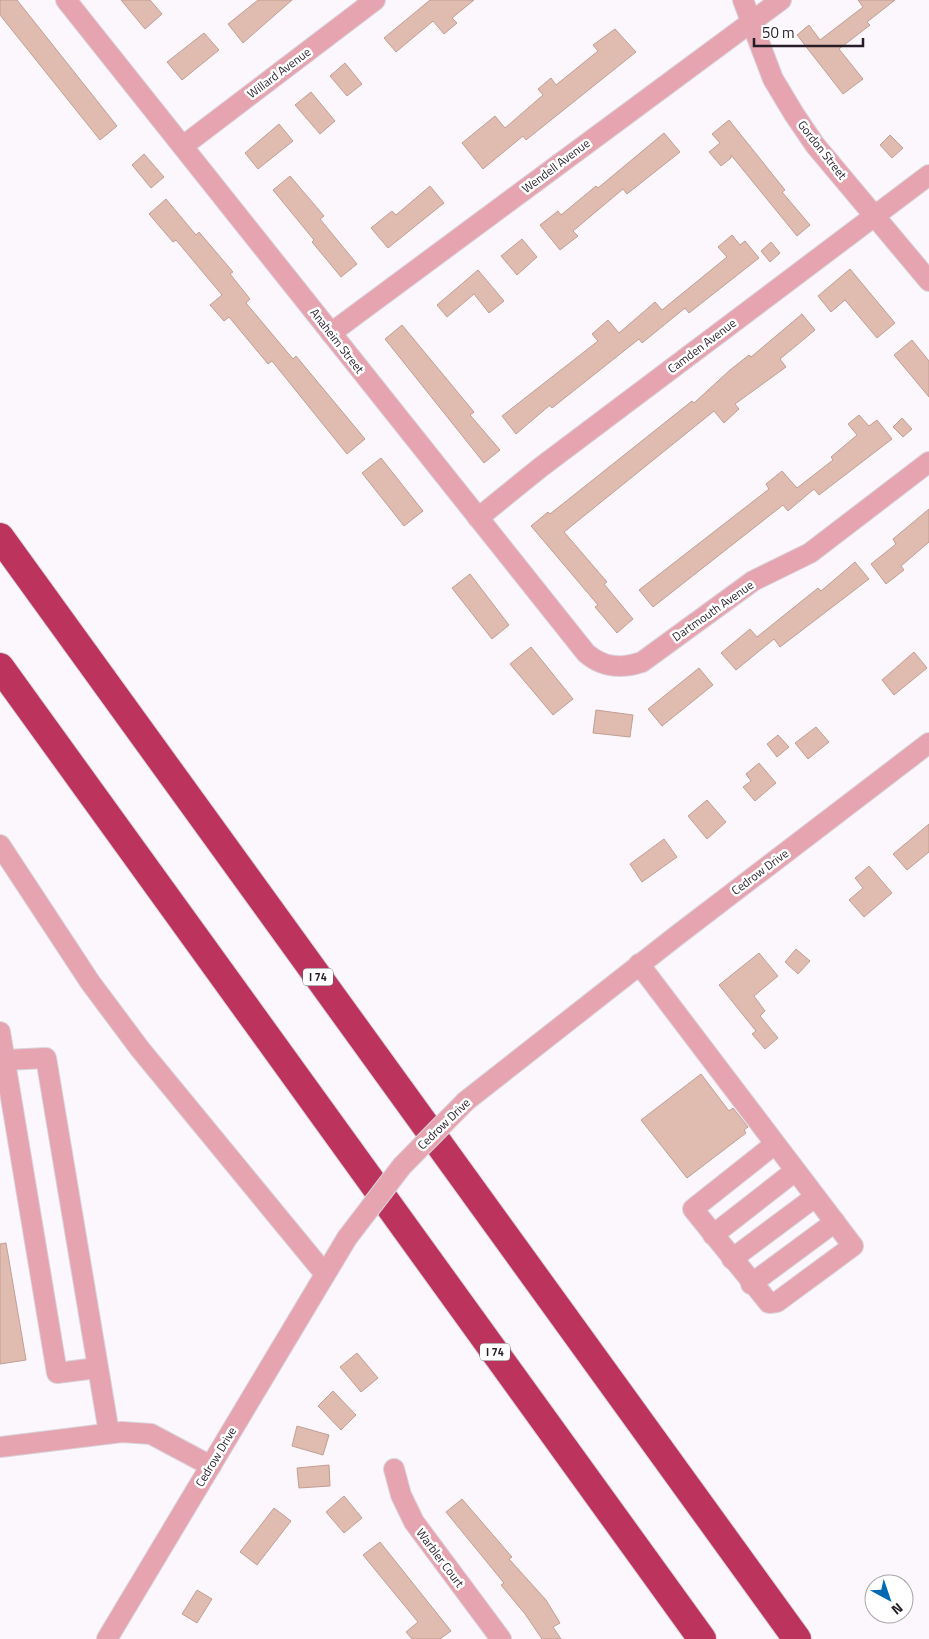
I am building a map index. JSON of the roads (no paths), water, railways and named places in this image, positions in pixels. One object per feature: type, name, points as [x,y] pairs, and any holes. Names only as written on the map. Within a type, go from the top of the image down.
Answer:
[{"type":"highway","name":"I 74","points":[[0,537],[797,1639]]},
{"type":"highway","name":"I 74","points":[[0,667],[702,1639]]},
{"type":"street","name":"Anaheim Street","points":[[66,0],[586,654],[606,665],[618,667]]},
{"type":"street","name":"Willard Avenue","points":[[183,146],[375,0]]},
{"type":"street","name":"Gordon Street","points":[[744,0],[773,79],[794,114],[815,145],[929,282]]},
{"type":"street","name":"Wendell Avenue","points":[[331,333],[781,0]]},
{"type":"street","name":"Camden Avenue","points":[[478,518],[541,467],[929,176]]},
{"type":"street","name":"Dartmouth Avenue","points":[[618,667],[642,662],[753,581],[810,553],[929,462]]},
{"type":"street","name":"Cedrow Drive","points":[[107,1639],[347,1238],[402,1166],[466,1101],[639,964],[929,743]]},
{"type":"street","points":[[0,845],[90,982],[140,1049],[325,1274]]},
{"type":"street","points":[[639,964],[835,1222],[852,1246],[777,1302],[769,1303],[751,1284],[693,1209],[775,1144]]},
{"type":"street","points":[[0,1032],[57,1373],[97,1368]]},
{"type":"street","points":[[5,1060],[46,1058],[109,1433]]},
{"type":"street","points":[[713,1234],[795,1171]]},
{"type":"street","points":[[732,1259],[815,1197]]},
{"type":"street","points":[[751,1284],[835,1222]]},
{"type":"street","points":[[0,1448],[109,1433],[151,1434],[211,1466]]},
{"type":"street","name":"Warbler Court","points":[[394,1469],[401,1495],[414,1522],[497,1638]]}]
